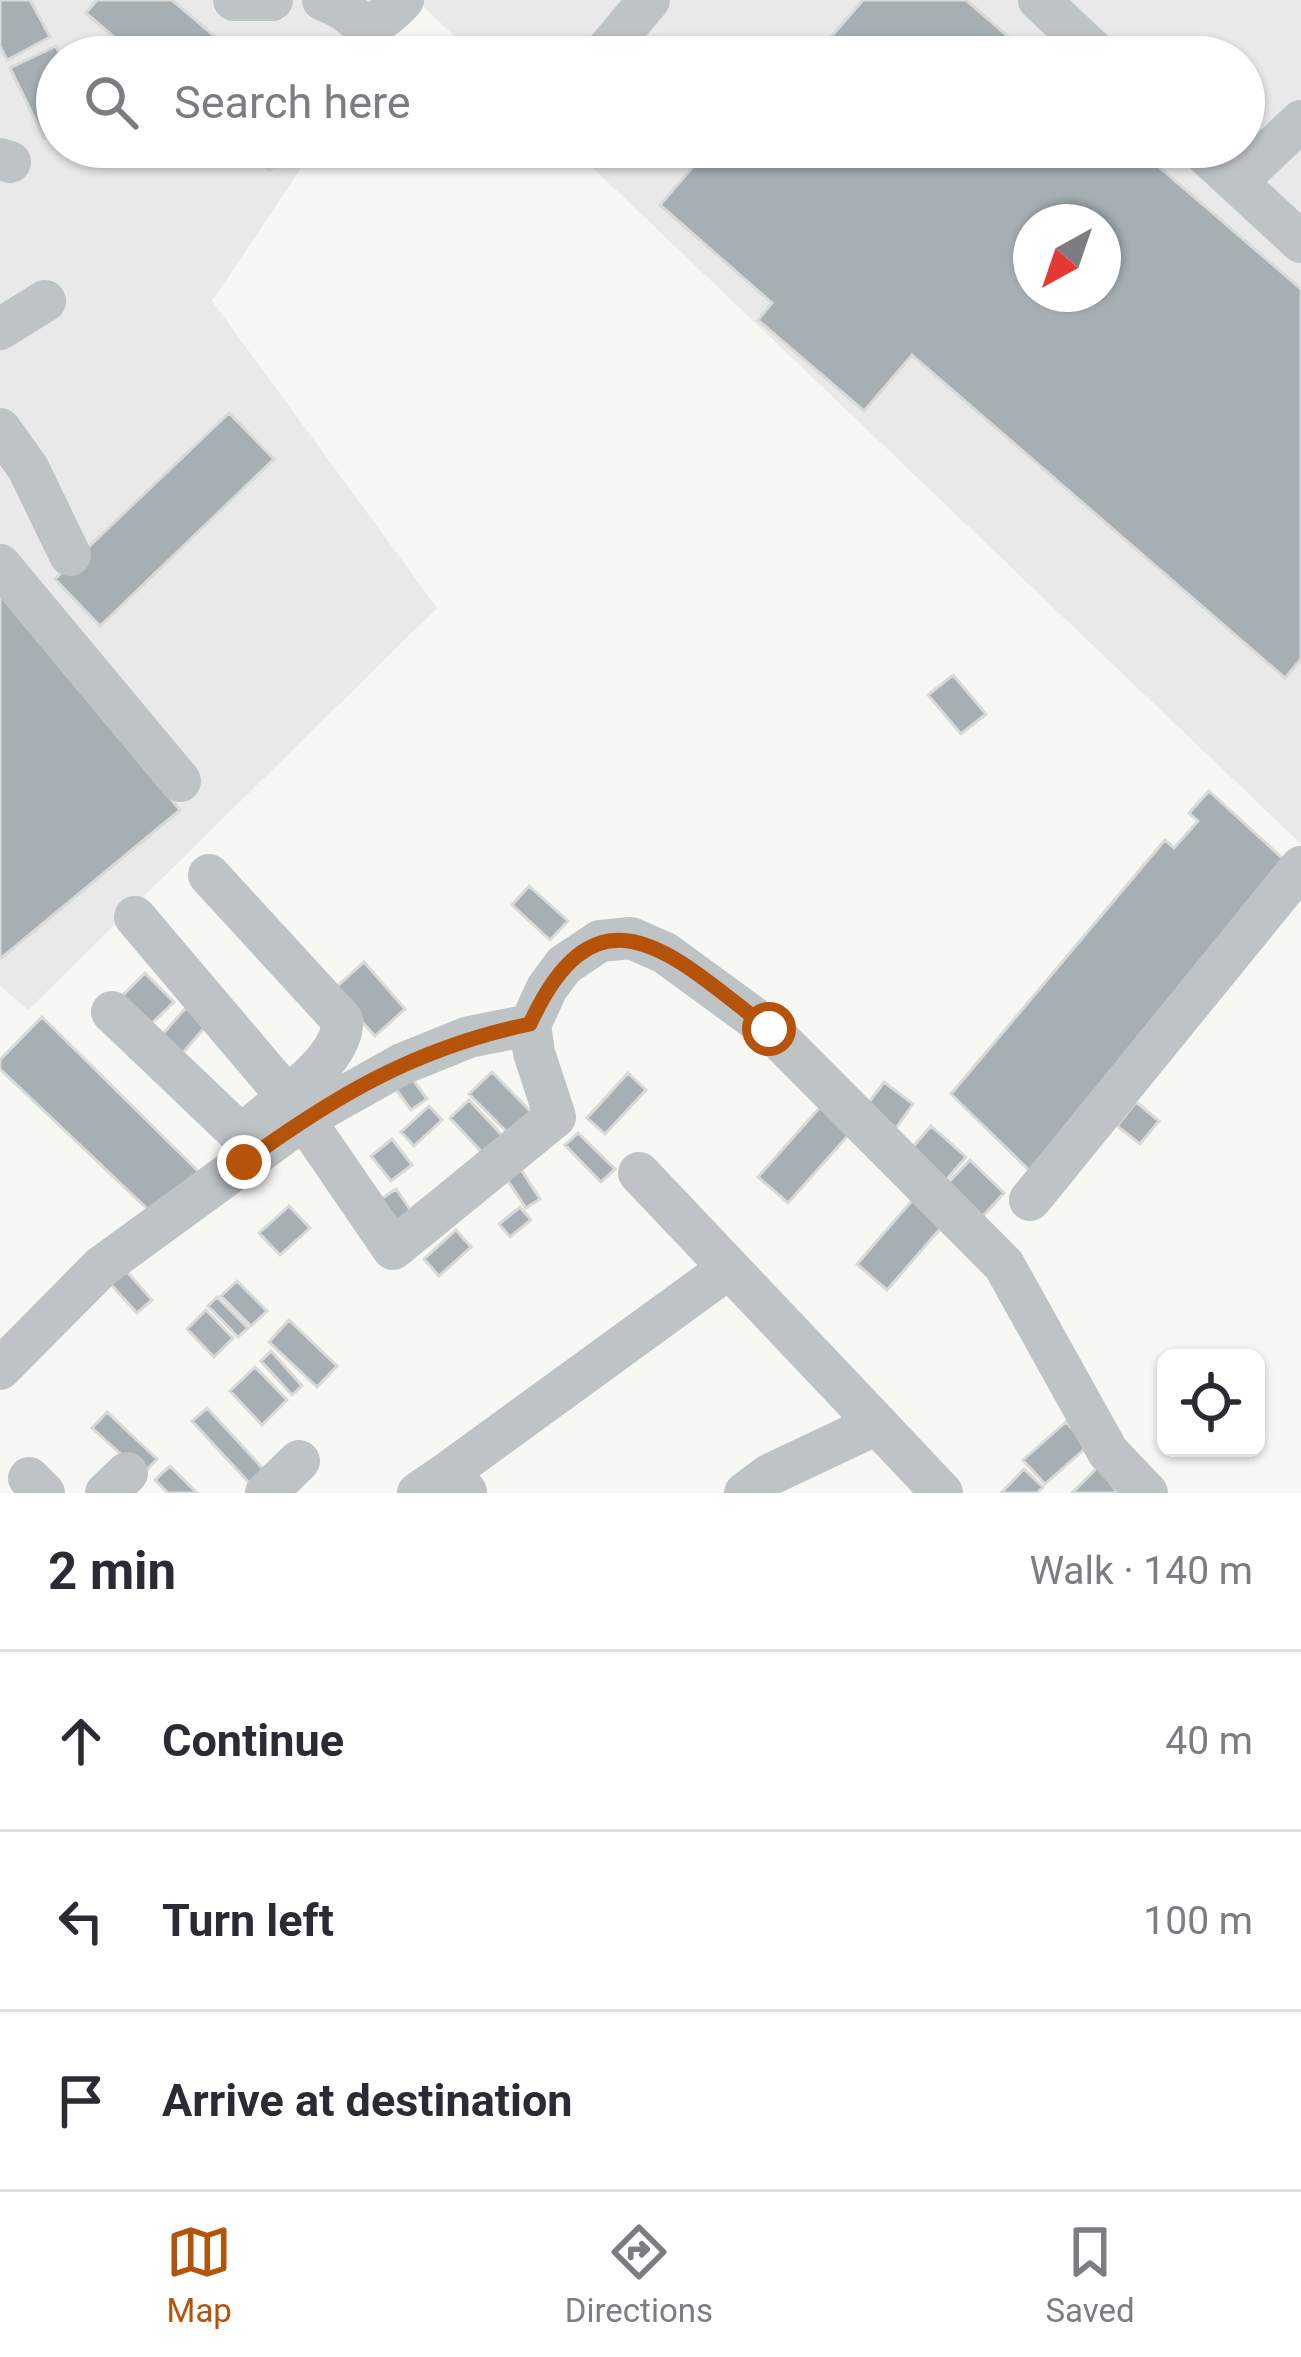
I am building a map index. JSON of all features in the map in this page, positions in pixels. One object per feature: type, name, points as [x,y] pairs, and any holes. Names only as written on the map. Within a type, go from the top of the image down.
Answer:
[{"type":"street","points":[[234,0],[272,0]]},
{"type":"street","points":[[322,0],[359,23],[369,24],[381,21],[403,0]]},
{"type":"street","points":[[1039,0],[1078,36]]},
{"type":"street","points":[[612,36],[627,8]]},
{"type":"street","points":[[1265,155],[1301,121]]},
{"type":"street","points":[[1221,168],[1301,242]]},
{"type":"street","points":[[1236,182],[1251,168]]},
{"type":"street","points":[[0,328],[45,301]]},
{"type":"street","points":[[0,429],[28,468],[70,556]]},
{"type":"street","points":[[0,565],[180,781]]},
{"type":"street","points":[[1030,1200],[1301,867]]},
{"type":"street","points":[[0,1369],[101,1267],[295,1107],[343,1033],[342,1020],[209,875]]},
{"type":"street","points":[[135,917],[295,1107],[393,1250],[555,1117],[534,1053],[530,1024],[564,965],[600,941],[631,938],[665,953],[769,1029],[1004,1265],[1108,1452],[1147,1493]]},
{"type":"street","points":[[112,1012],[243,1149]]},
{"type":"street","points":[[295,1107],[469,1037],[530,1024]]},
{"type":"street","points":[[639,1173],[942,1493]]},
{"type":"street","points":[[445,1486],[729,1268]]},
{"type":"street","points":[[765,1487],[877,1424]]},
{"type":"street","points":[[266,1493],[299,1461]]},
{"type":"shaded area","points":[[0,0],[413,0],[389,36],[36,36],[36,168],[301,168],[212,301],[437,608],[28,1010],[0,986]]},
{"type":"shaded area","points":[[417,0],[1301,0],[1301,844],[593,168],[1265,168],[1265,36],[454,36]]},
{"type":"building","points":[[0,0],[30,0],[49,36],[36,36],[36,44],[7,60],[0,46]]},
{"type":"building","points":[[97,0],[172,0],[214,36],[113,36],[86,13]]},
{"type":"building","points":[[863,0],[966,0],[1008,36],[832,36]]},
{"type":"building","points":[[36,56],[36,122],[10,68]]},
{"type":"building","points":[[692,168],[1160,168],[1301,289],[1301,659],[1285,678],[912,355],[864,411],[758,320],[772,303],[660,205]]},
{"type":"building","points":[[229,413],[274,459],[100,626],[55,579]]},
{"type":"building","points":[[0,592],[180,810],[0,959]]},
{"type":"building","points":[[953,675],[986,714],[961,734],[928,695]]},
{"type":"building","points":[[1209,791],[1294,869],[1036,1177],[951,1094],[1165,840],[1174,848],[1198,821],[1189,813]]},
{"type":"building","points":[[529,886],[568,921],[550,940],[512,905]]},
{"type":"building","points":[[364,962],[405,1009],[375,1036],[333,990]]},
{"type":"building","points":[[145,973],[174,1002],[149,1026],[121,997]]},
{"type":"building","points":[[192,1001],[212,1019],[181,1055],[160,1037]]},
{"type":"building","points":[[42,1017],[210,1183],[156,1217],[0,1069],[0,1060]]},
{"type":"building","points":[[492,1072],[533,1114],[511,1136],[469,1094]]},
{"type":"building","points":[[628,1073],[646,1090],[605,1134],[587,1118]]},
{"type":"building","points":[[411,1077],[427,1099],[411,1110],[395,1088]]},
{"type":"building","points":[[884,1082],[913,1104],[896,1128],[866,1106]]},
{"type":"building","points":[[469,1100],[509,1143],[490,1161],[450,1118]]},
{"type":"building","points":[[1136,1102],[1159,1121],[1140,1144],[1117,1126]]},
{"type":"building","points":[[822,1105],[852,1131],[788,1203],[758,1177]]},
{"type":"building","points":[[429,1106],[442,1120],[414,1146],[401,1132]]},
{"type":"building","points":[[931,1126],[966,1157],[946,1180],[911,1149]]},
{"type":"building","points":[[578,1133],[615,1169],[601,1182],[565,1145]]},
{"type":"building","points":[[392,1139],[412,1165],[391,1181],[371,1156]]},
{"type":"building","points":[[970,1160],[1004,1193],[980,1219],[945,1186]]},
{"type":"building","points":[[518,1165],[540,1199],[526,1208],[504,1175]]},
{"type":"building","points":[[396,1189],[416,1218],[394,1233],[375,1203]]},
{"type":"building","points":[[916,1196],[946,1222],[887,1290],[857,1264]]},
{"type":"building","points":[[289,1206],[310,1228],[280,1255],[259,1233]]},
{"type":"building","points":[[520,1207],[531,1220],[510,1237],[499,1224]]},
{"type":"building","points":[[456,1230],[471,1247],[439,1276],[424,1259]]},
{"type":"building","points":[[120,1264],[152,1300],[137,1313],[105,1278]]},
{"type":"building","points":[[237,1281],[267,1311],[251,1326],[221,1296]]},
{"type":"building","points":[[217,1297],[248,1328],[238,1337],[208,1306]]},
{"type":"building","points":[[206,1310],[233,1338],[214,1357],[187,1329]]},
{"type":"building","points":[[289,1320],[337,1366],[317,1387],[269,1342]]},
{"type":"building","points":[[271,1351],[302,1386],[292,1395],[261,1361]]},
{"type":"building","points":[[255,1367],[287,1400],[262,1425],[230,1391]]},
{"type":"building","points":[[207,1408],[267,1473],[252,1486],[192,1421]]},
{"type":"building","points":[[107,1412],[157,1459],[143,1474],[92,1428]]},
{"type":"building","points":[[1066,1422],[1088,1446],[1045,1484],[1023,1460]]},
{"type":"building","points":[[170,1466],[197,1493],[168,1493],[155,1480]]},
{"type":"building","points":[[1098,1467],[1118,1493],[1072,1493]]},
{"type":"building","points":[[1024,1469],[1043,1487],[1037,1493],[1001,1493]]},
{"type":"route","points":[[244,1162],[304,1118],[402,1064],[469,1037],[530,1024],[564,965],[600,941],[631,938],[665,953],[769,1029]]}]
